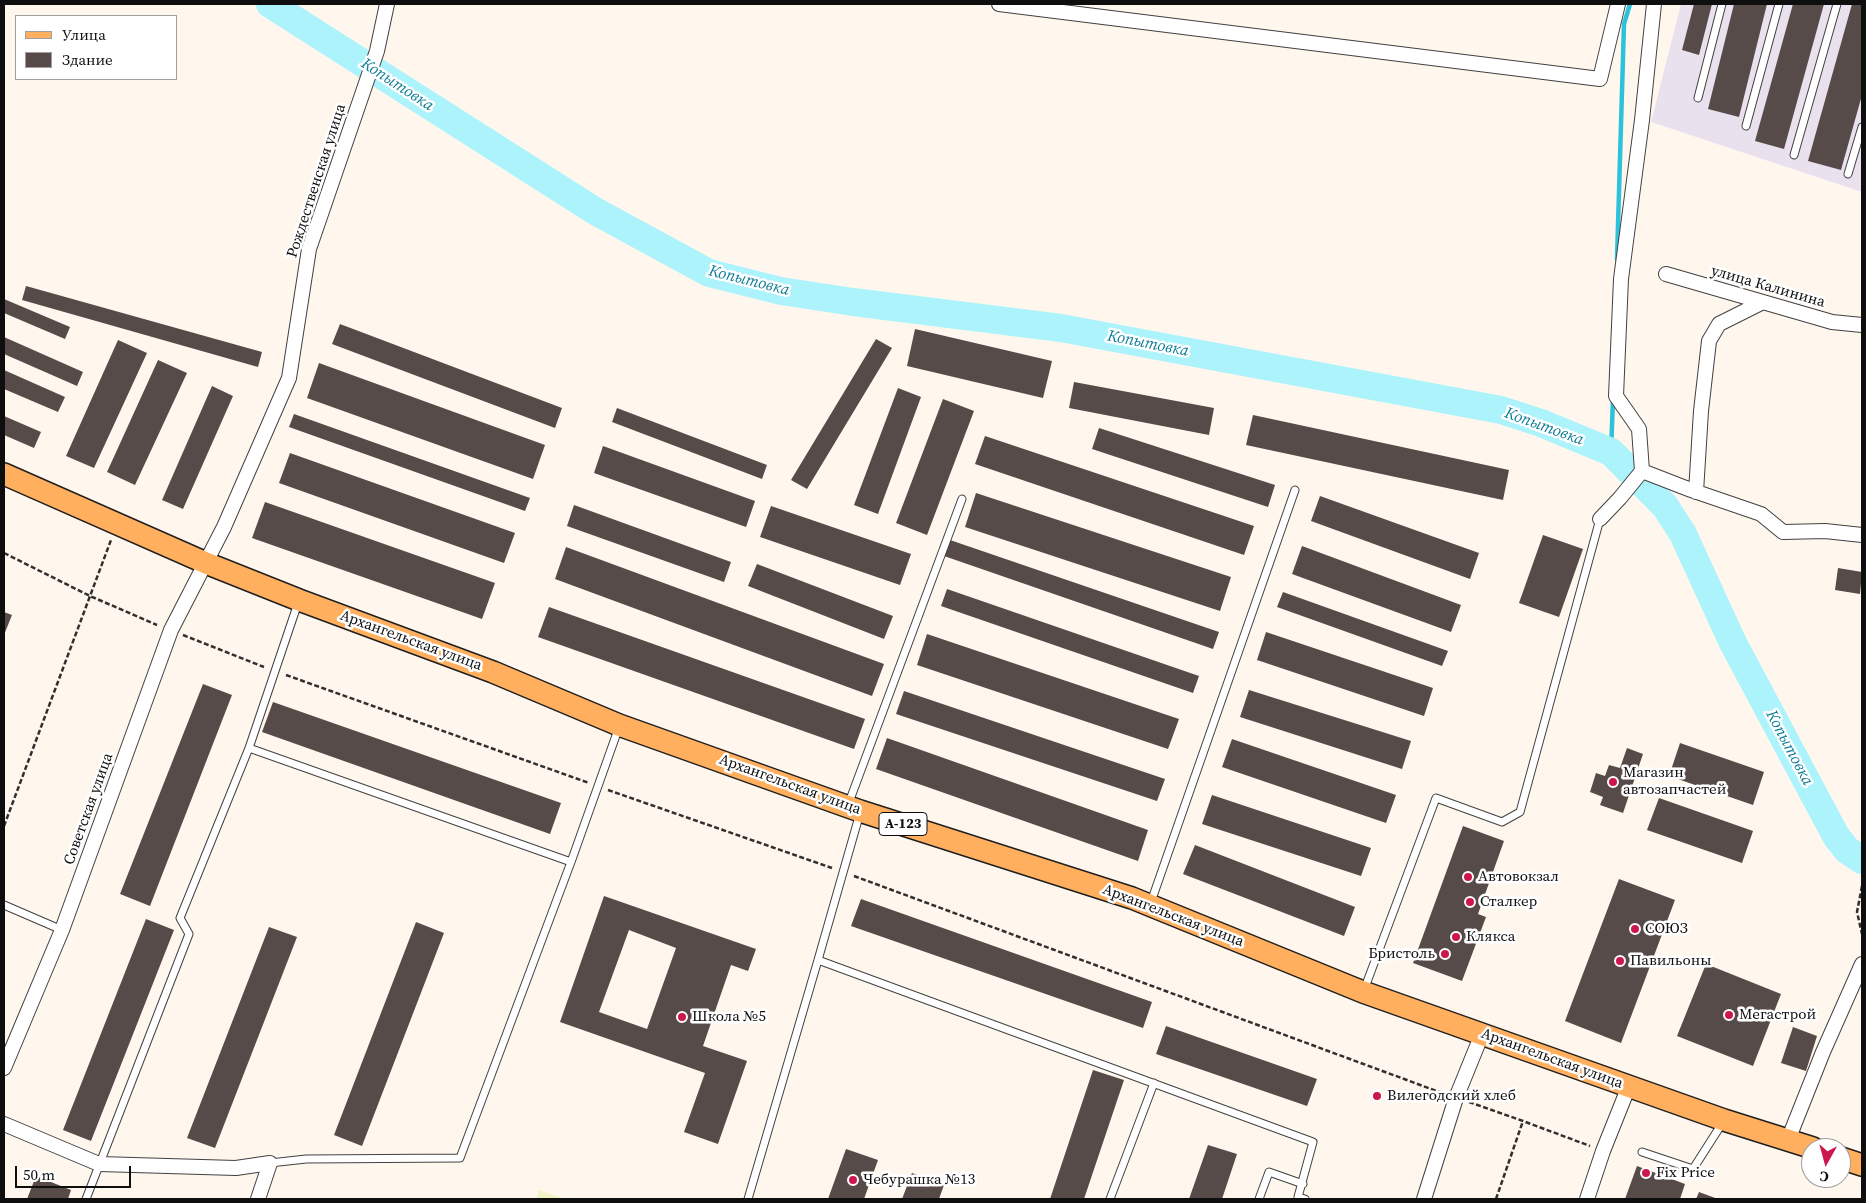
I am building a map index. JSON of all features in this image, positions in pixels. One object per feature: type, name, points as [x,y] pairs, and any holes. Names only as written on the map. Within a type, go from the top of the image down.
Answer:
[{"type":"main road","name":"Архангельская улица","points":[[4,474],[206,563],[299,600],[493,672],[619,725],[854,808],[1150,905],[1363,992],[1724,1120],[1801,1144]]},
{"type":"street","name":"Рождественская улица","points":[[206,563],[224,527],[289,378],[309,249],[374,58],[387,4]]},
{"type":"street","points":[[999,4],[1600,79],[1618,4]]},
{"type":"street","points":[[1642,471],[1640,465],[1640,429],[1616,396],[1621,279],[1642,120],[1654,4]]},
{"type":"street","name":"улица Калинина","points":[[1666,274],[1832,322],[1862,325]]},
{"type":"street","points":[[1693,491],[1709,341],[1719,324],[1763,302]]},
{"type":"street","points":[[1642,471],[1761,514],[1783,532],[1825,530],[1862,535]]},
{"type":"street","points":[[1600,519],[1642,471]]},
{"type":"street","name":"Советская улица","points":[[4,1068],[62,930],[171,630],[206,563]]},
{"type":"street","points":[[1788,1140],[1823,1052],[1862,964]]},
{"type":"street","points":[[1424,1199],[1456,1098],[1482,1034]]},
{"type":"street","points":[[1588,1199],[1603,1151],[1629,1086]]},
{"type":"street","points":[[4,1124],[99,1164],[236,1168],[270,1163],[258,1199]]},
{"type":"lane","points":[[1698,98],[1722,4]]},
{"type":"lane","points":[[1746,126],[1779,4]]},
{"type":"lane","points":[[1794,155],[1837,4]]},
{"type":"lane","points":[[1848,174],[1862,127]]},
{"type":"lane","points":[[1150,905],[1295,490]]},
{"type":"lane","points":[[748,1199],[843,871],[854,808],[962,499]]},
{"type":"lane","points":[[1363,992],[1436,798],[1502,822],[1520,812],[1600,519]]},
{"type":"lane","points":[[86,1199],[189,934],[180,918],[249,748],[299,600]]},
{"type":"lane","points":[[270,1163],[306,1159],[460,1158],[572,862],[619,725]]},
{"type":"lane","points":[[249,748],[572,862]]},
{"type":"lane","points":[[4,905],[62,930]]},
{"type":"lane","points":[[818,960],[1313,1142],[1300,1199]]},
{"type":"lane","points":[[1110,1199],[1154,1083]]},
{"type":"lane","points":[[1642,1152],[1693,1169],[1724,1120]]},
{"type":"lane","points":[[1259,1199],[1269,1172],[1303,1184]]},
{"type":"path","points":[[4,826],[117,524]]},
{"type":"path","points":[[4,553],[90,596],[275,671],[843,871],[1603,1151]]},
{"type":"path","points":[[1862,886],[1857,912],[1862,934]]},
{"type":"path","points":[[1496,1199],[1523,1120]]},
{"type":"shaded area","points":[[1681,4],[1862,4],[1862,192],[1651,122]]},
{"type":"green space","points":[[539,1190],[565,1199],[536,1199]]},
{"type":"building","points":[[1694,4],[1712,4],[1699,55],[1682,50]]},
{"type":"building","points":[[1734,4],[1767,4],[1739,117],[1708,109]]},
{"type":"building","points":[[1793,4],[1824,4],[1784,149],[1755,141]]},
{"type":"building","points":[[1852,4],[1862,4],[1862,95],[1841,170],[1808,161]]},
{"type":"building","points":[[26,286],[262,352],[258,367],[22,300]]},
{"type":"building","points":[[4,299],[70,327],[65,339],[4,313]]},
{"type":"building","points":[[340,324],[562,408],[555,428],[332,344]]},
{"type":"building","points":[[915,329],[1052,361],[1043,398],[907,366]]},
{"type":"building","points":[[4,337],[83,372],[77,386],[4,354]]},
{"type":"building","points":[[876,339],[892,348],[807,489],[791,480]]},
{"type":"building","points":[[118,340],[147,353],[94,468],[66,456]]},
{"type":"building","points":[[158,360],[187,373],[135,485],[107,472]]},
{"type":"building","points":[[319,363],[545,445],[533,479],[307,398]]},
{"type":"building","points":[[4,370],[65,397],[58,412],[4,389]]},
{"type":"building","points":[[1074,382],[1214,408],[1209,435],[1069,408]]},
{"type":"building","points":[[212,386],[233,396],[183,509],[162,500]]},
{"type":"building","points":[[898,388],[921,397],[878,514],[854,505]]},
{"type":"building","points":[[943,399],[974,411],[927,535],[896,523]]},
{"type":"building","points":[[617,408],[767,465],[762,479],[612,422]]},
{"type":"building","points":[[294,414],[530,498],[525,511],[289,427]]},
{"type":"building","points":[[1253,415],[1509,470],[1503,500],[1246,445]]},
{"type":"building","points":[[4,416],[41,432],[34,448],[4,435]]},
{"type":"building","points":[[1099,428],[1275,485],[1268,507],[1092,449]]},
{"type":"building","points":[[985,436],[1254,526],[1244,555],[975,464]]},
{"type":"building","points":[[603,446],[755,501],[746,527],[594,473]]},
{"type":"building","points":[[290,453],[515,533],[504,563],[279,483]]},
{"type":"building","points":[[976,493],[1231,577],[1220,611],[965,527]]},
{"type":"building","points":[[1320,496],[1479,553],[1470,579],[1311,521]]},
{"type":"building","points":[[265,502],[495,583],[482,619],[252,538]]},
{"type":"building","points":[[574,505],[731,562],[724,582],[567,526]]},
{"type":"building","points":[[771,506],[911,554],[900,585],[760,537]]},
{"type":"building","points":[[1543,535],[1583,549],[1559,617],[1519,603]]},
{"type":"building","points":[[950,540],[1219,632],[1213,649],[944,556]]},
{"type":"building","points":[[1302,546],[1461,605],[1451,632],[1292,574]]},
{"type":"building","points":[[566,547],[884,664],[872,696],[555,579]]},
{"type":"building","points":[[757,564],[893,616],[884,639],[748,586]]},
{"type":"building","points":[[1838,568],[1862,572],[1860,594],[1835,590]]},
{"type":"building","points":[[947,589],[1199,676],[1193,693],[941,606]]},
{"type":"building","points":[[1283,592],[1448,651],[1442,666],[1277,607]]},
{"type":"building","points":[[549,607],[865,719],[854,749],[538,637]]},
{"type":"building","points":[[4,612],[12,615],[4,635]]},
{"type":"building","points":[[1266,632],[1433,688],[1424,716],[1257,660]]},
{"type":"building","points":[[927,634],[1179,719],[1168,749],[917,665]]},
{"type":"building","points":[[203,684],[232,695],[150,906],[120,894]]},
{"type":"building","points":[[1249,690],[1411,741],[1402,769],[1240,717]]},
{"type":"building","points":[[904,691],[1165,779],[1157,801],[896,714]]},
{"type":"building","points":[[273,702],[561,803],[550,834],[262,732]]},
{"type":"building","points":[[887,738],[1148,830],[1138,861],[876,769]]},
{"type":"building","points":[[1232,739],[1396,795],[1386,823],[1222,767]]},
{"type":"building","points":[[1680,743],[1764,772],[1753,805],[1669,776]]},
{"type":"building","name":"Магазин автозапчастей","points":[[1627,748],[1643,754],[1623,813],[1600,805],[1603,797],[1590,792],[1596,773],[1605,776],[1609,765],[1620,768]]},
{"type":"building","points":[[1212,795],[1371,848],[1361,876],[1202,824]]},
{"type":"building","points":[[1659,798],[1753,831],[1742,863],[1647,830]]},
{"type":"building","name":"Автовокзал","points":[[1463,826],[1504,841],[1478,914],[1486,917],[1462,981],[1413,963]]},
{"type":"building","points":[[1195,845],[1355,907],[1344,936],[1183,874]]},
{"type":"building","name":"Павильоны","points":[[1619,879],[1675,900],[1621,1043],[1565,1021]]},
{"type":"building","name":"Школа №5","points":[[604,896],[756,949],[748,971],[731,965],[703,1046],[747,1061],[718,1144],[684,1132],[705,1073],[560,1022]],"holes":[[[629,930],[676,948],[647,1029],[599,1012]]]},
{"type":"building","points":[[861,899],[1152,1002],[1143,1028],[851,926]]},
{"type":"building","points":[[146,919],[174,930],[91,1141],[63,1130]]},
{"type":"building","points":[[416,922],[444,933],[362,1146],[334,1135]]},
{"type":"building","points":[[269,927],[297,937],[215,1148],[187,1138]]},
{"type":"building","name":"Мегастрой","points":[[1706,964],[1781,994],[1753,1066],[1677,1036]]},
{"type":"building","points":[[1166,1026],[1317,1079],[1307,1106],[1156,1054]]},
{"type":"building","points":[[1793,1027],[1817,1036],[1806,1071],[1781,1063]]},
{"type":"building","points":[[1093,1070],[1124,1080],[1084,1199],[1050,1199]]},
{"type":"building","points":[[1208,1145],[1237,1154],[1222,1199],[1189,1199]]},
{"type":"building","name":"Чебурашка №13","points":[[846,1149],[878,1160],[864,1199],[828,1199]]},
{"type":"building","points":[[1637,1166],[1685,1184],[1680,1199],[1625,1199]]},
{"type":"building","name":"Чебурашка №13","points":[[912,1173],[944,1185],[939,1199],[902,1199]]},
{"type":"building","points":[[36,1176],[71,1190],[68,1199],[27,1199]]},
{"type":"building","points":[[1699,1192],[1718,1199],[1696,1199]]},
{"type":"waterway","name":"Копытовка","points":[[270,4],[595,211],[709,273],[781,291],[1061,328],[1501,410],[1541,423],[1611,452],[1665,506],[1683,534],[1733,643],[1836,836],[1847,850],[1862,860]]},
{"type":"waterway","points":[[1617,259],[1624,24],[1630,4]]},
{"type":"waterway","points":[[1611,452],[1613,399]]},
{"type":"place","name":"Магазин автозапчастей","points":[[1613,782]]},
{"type":"place","name":"Автовокзал","points":[[1468,877]]},
{"type":"place","name":"Сталкер","points":[[1470,902]]},
{"type":"place","name":"СОЮЗ","points":[[1635,929]]},
{"type":"place","name":"Клякса","points":[[1456,937]]},
{"type":"place","name":"Бристоль","points":[[1445,954]]},
{"type":"place","name":"Павильоны","points":[[1620,961]]},
{"type":"place","name":"Мегастрой","points":[[1729,1015]]},
{"type":"place","name":"Школа №5","points":[[682,1017]]},
{"type":"place","name":"Вилегодский хлеб","points":[[1377,1096]]},
{"type":"place","name":"Fix Price","points":[[1646,1173]]},
{"type":"place","name":"Чебурашка №13","points":[[853,1180]]}]
